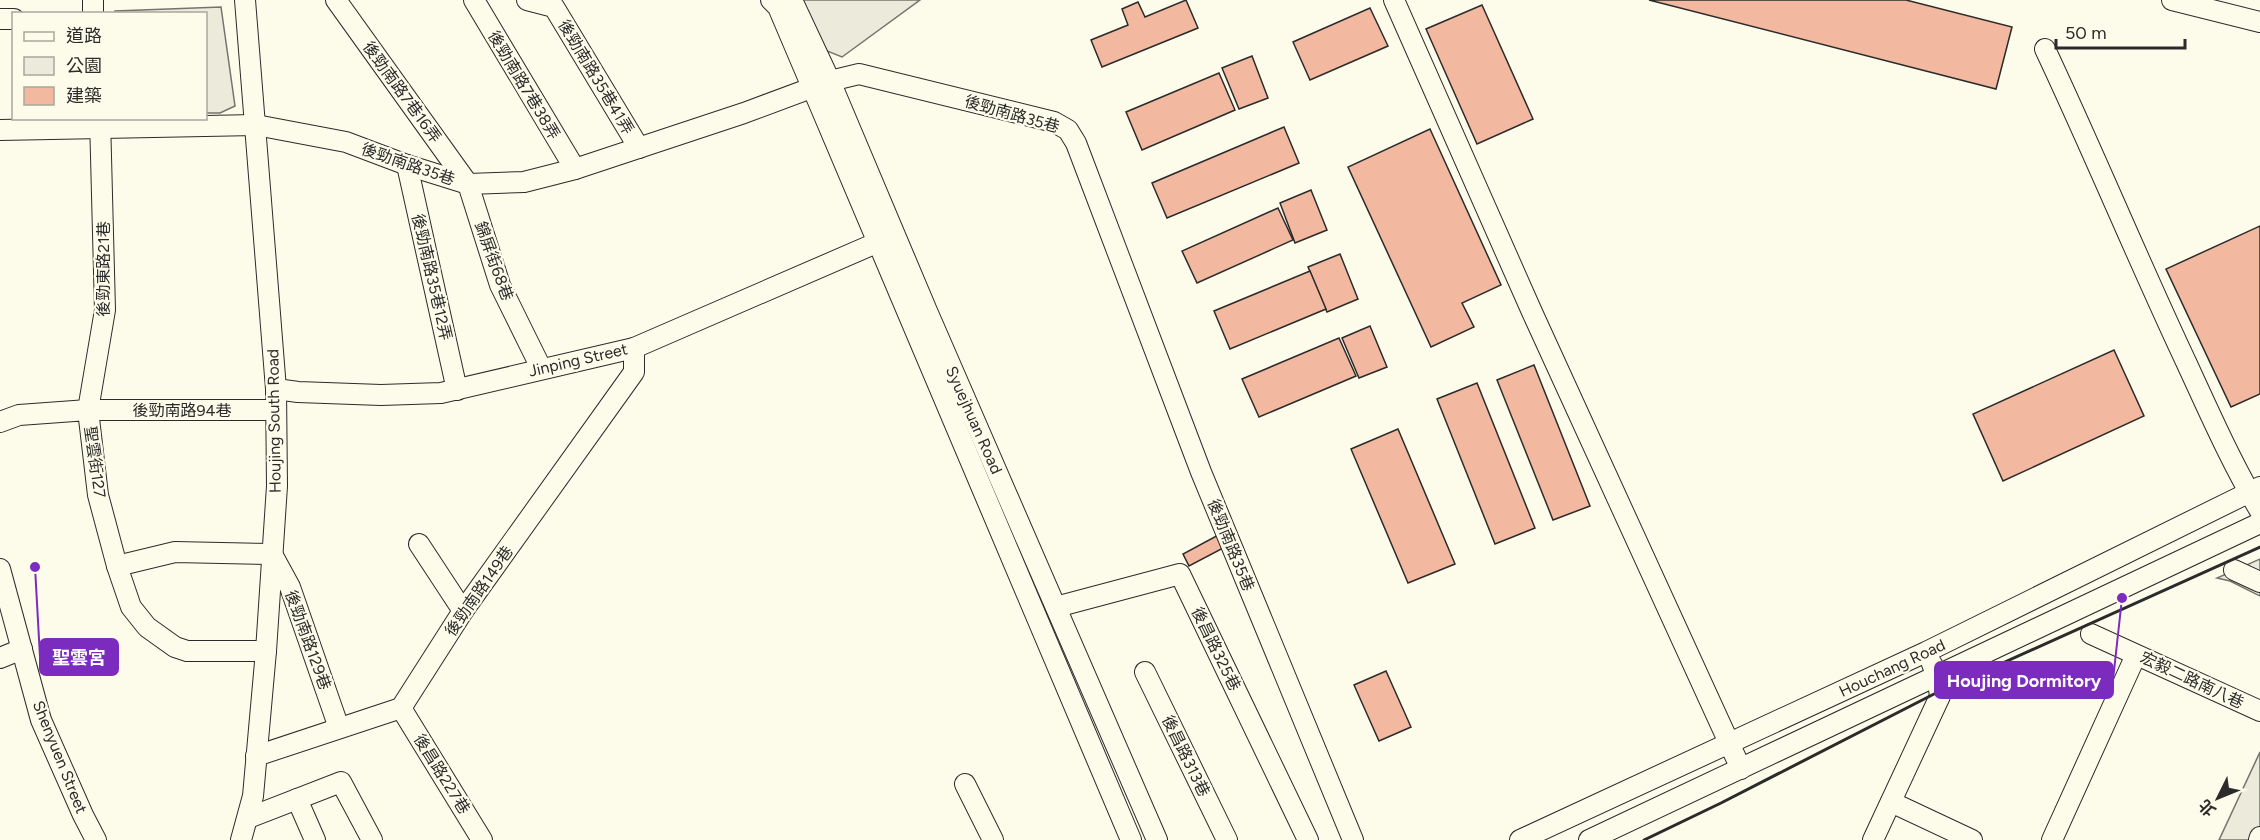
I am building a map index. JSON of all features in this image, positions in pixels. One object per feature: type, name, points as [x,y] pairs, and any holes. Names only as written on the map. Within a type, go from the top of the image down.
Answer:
[{"type":"street","name":"Houjing South Road","points":[[241,840],[249,818],[253,796],[277,486],[276,389],[244,0]]},
{"type":"street","name":"後勁南路7巷16弄","points":[[336,0],[468,184]]},
{"type":"street","name":"後勁南路7巷38弄","points":[[474,0],[575,169]]},
{"type":"street","name":"後勁南路35巷41弄","points":[[527,0],[554,7],[639,148]]},
{"type":"street","name":"Syuejhuan Road","points":[[771,0],[778,7],[821,84]]},
{"type":"street","name":"Syuejhuan Road","points":[[792,0],[821,84],[887,239],[1131,840]]},
{"type":"street","points":[[1394,0],[1532,312],[1741,769]]},
{"type":"street","points":[[2172,0],[2260,22]]},
{"type":"street","points":[[2045,49],[2086,135],[2156,299],[2225,446],[2255,490],[2260,511]]},
{"type":"street","name":"後勁南路35巷","points":[[0,130],[100,123],[256,125],[346,142],[407,165],[468,184],[524,182],[575,169],[744,113],[821,84],[859,74],[1053,122],[1068,130],[1076,143],[1201,472],[1353,840]]},
{"type":"street","name":"後勁東路21巷","points":[[88,410],[105,310],[100,123]]},
{"type":"street","name":"後勁南路35巷12弄","points":[[407,165],[457,390]]},
{"type":"street","name":"錦屏街68巷","points":[[468,184],[500,285],[541,368]]},
{"type":"street","name":"Syuejhuan Road","points":[[887,239],[1056,606],[1157,840]]},
{"type":"street","name":"Jinping Street","points":[[276,389],[381,395],[441,393],[634,348],[887,239]]},
{"type":"street","name":"後勁南路149巷","points":[[401,708],[464,611],[634,372],[634,348]]},
{"type":"street","name":"後勁南路94巷","points":[[88,410],[276,410]]},
{"type":"street","name":"聖雲街127","points":[[0,422],[19,415],[88,410],[98,495],[117,566],[135,613],[147,627],[175,647],[187,651],[266,651]]},
{"type":"street","name":"Houchang Road","points":[[1520,840],[1926,652],[2255,490]]},
{"type":"street","name":"Houchang Road","points":[[1589,840],[2260,523]]},
{"type":"street","points":[[419,544],[464,611]]},
{"type":"street","points":[[117,566],[175,552],[272,554]]},
{"type":"street","name":"後勁南路129巷","points":[[272,554],[290,587],[339,728]]},
{"type":"street","points":[[2234,570],[2260,582]]},
{"type":"street","name":"後昌路325巷","points":[[1056,606],[1180,574],[1308,840]]},
{"type":"street","name":"Shenyuen Street","points":[[1,579],[41,720],[96,840]]},
{"type":"street","name":"宏毅二路南八巷","points":[[2091,634],[2260,711]]},
{"type":"street","points":[[0,658],[22,649]]},
{"type":"street","points":[[1873,840],[1940,696],[1938,676],[1926,652]]},
{"type":"street","points":[[2052,840],[2136,655]]},
{"type":"street","name":"後昌路313巷","points":[[1145,672],[1227,840]]},
{"type":"street","points":[[256,756],[401,708]]},
{"type":"street","name":"後昌路227巷","points":[[401,708],[482,840]]},
{"type":"street","points":[[249,818],[341,782],[372,840]]},
{"type":"street","points":[[966,784],[993,840]]},
{"type":"street","points":[[297,799],[315,840]]},
{"type":"street","points":[[1891,802],[1972,840]]},
{"type":"green space","points":[[801,0],[920,0],[842,57],[827,51]]},
{"type":"green space","points":[[2260,559],[2260,596],[2230,581],[2217,578]]},
{"type":"green space","points":[[2260,752],[2260,840],[2219,840]]},
{"type":"shaded area","points":[[221,7],[235,106],[220,113],[207,113],[207,12],[115,11]]},
{"type":"building","points":[[1186,0],[1198,28],[1102,67],[1091,40],[1128,25],[1122,9],[1138,2],[1145,17]]},
{"type":"building","points":[[1649,0],[1906,0],[2012,27],[1996,89]]},
{"type":"building","points":[[1482,5],[1533,119],[1477,144],[1426,29]]},
{"type":"building","points":[[1370,8],[1388,46],[1310,80],[1293,42]]},
{"type":"building","points":[[1252,56],[1268,98],[1239,109],[1222,68]]},
{"type":"building","points":[[1219,73],[1235,110],[1142,150],[1126,112]]},
{"type":"building","points":[[1284,127],[1299,163],[1167,218],[1152,183]]},
{"type":"building","points":[[1430,129],[1501,285],[1462,303],[1474,327],[1431,347],[1348,167]]},
{"type":"building","points":[[1311,190],[1327,230],[1295,243],[1280,203]]},
{"type":"building","points":[[1278,208],[1293,240],[1197,283],[1182,251]]},
{"type":"building","points":[[2260,226],[2260,394],[2231,407],[2166,269]]},
{"type":"building","points":[[1340,254],[1358,299],[1327,312],[1308,267]]},
{"type":"building","points":[[1310,271],[1326,309],[1230,349],[1214,311]]},
{"type":"building","points":[[1370,326],[1387,367],[1359,378],[1342,338]]},
{"type":"building","points":[[1339,338],[1356,376],[1259,417],[1242,379]]},
{"type":"building","points":[[2114,350],[2144,416],[2003,481],[1973,414]]},
{"type":"building","points":[[1534,365],[1590,506],[1553,520],[1497,380]]},
{"type":"building","points":[[1477,383],[1535,528],[1495,544],[1437,399]]},
{"type":"building","points":[[1398,429],[1455,564],[1408,583],[1351,449]]},
{"type":"building","points":[[1222,533],[1229,545],[1189,566],[1183,554]]},
{"type":"building","points":[[1386,671],[1411,727],[1379,741],[1354,685]]},
{"type":"wall","points":[[1945,689],[2260,547]]},
{"type":"wall","points":[[1644,840],[1934,694]]},
{"type":"place","name":"聖雲宮","points":[[35,567]]},
{"type":"place","name":"Houjing Dormitory","points":[[2122,598]]}]
